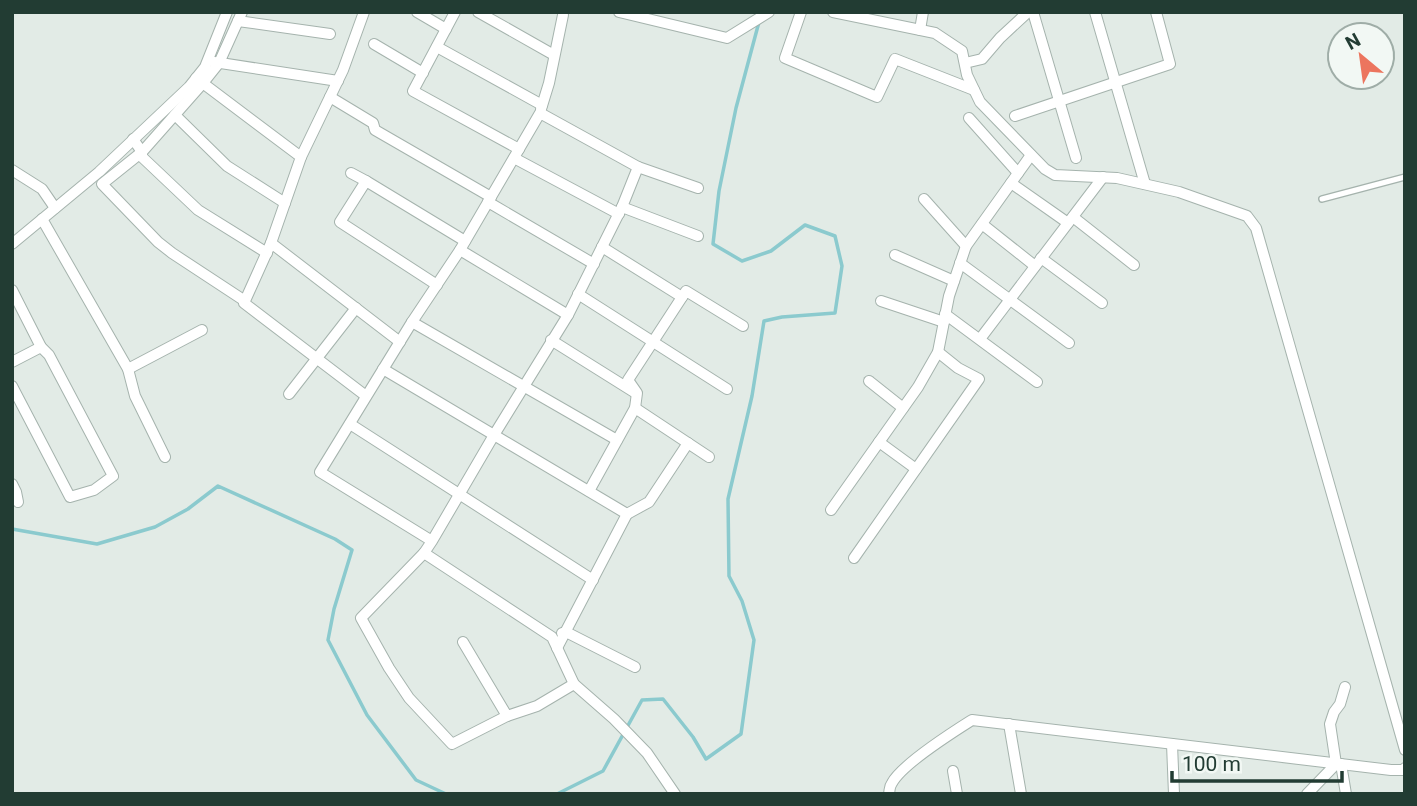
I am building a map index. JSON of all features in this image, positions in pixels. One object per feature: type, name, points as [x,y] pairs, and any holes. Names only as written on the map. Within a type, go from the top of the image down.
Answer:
[{"type":"street","points":[[227,12],[199,80],[174,115],[142,152],[102,184],[165,247],[245,301],[244,303],[366,396]]},
{"type":"street","points":[[245,301],[269,248],[301,157],[338,80],[364,12]]},
{"type":"street","points":[[417,12],[446,29]]},
{"type":"street","points":[[455,12],[413,91],[516,153],[621,211],[698,236]]},
{"type":"street","points":[[478,12],[554,55]]},
{"type":"street","points":[[619,12],[727,38],[769,12]]},
{"type":"street","points":[[801,12],[785,58],[877,97],[895,59],[974,90]]},
{"type":"street","points":[[833,12],[935,33],[962,51],[967,75],[980,102],[1045,169],[1055,175],[1117,178],[1179,191],[1247,216],[1256,228],[1405,750]]},
{"type":"street","points":[[920,30],[923,12]]},
{"type":"street","points":[[965,63],[982,59],[999,38],[1031,12],[1076,158]]},
{"type":"street","points":[[1095,12],[1145,184]]},
{"type":"street","points":[[1015,116],[1170,64],[1156,12]]},
{"type":"street","points":[[432,541],[320,472],[412,322],[463,245],[541,109],[563,15]]},
{"type":"street","points":[[15,237],[99,172],[189,87],[219,63],[240,17],[330,34]]},
{"type":"street","points":[[374,44],[423,73]]},
{"type":"street","points":[[437,47],[638,167],[698,188]]},
{"type":"street","points":[[207,61],[338,80]]},
{"type":"street","points":[[199,80],[301,157]]},
{"type":"street","points":[[330,97],[373,123],[375,130],[594,264]]},
{"type":"street","points":[[174,115],[227,166],[285,203]]},
{"type":"street","points":[[969,118],[1018,173]]},
{"type":"street","points":[[133,139],[142,152],[142,157],[198,210],[269,248],[400,342]]},
{"type":"street","points":[[831,510],[903,408],[938,352],[954,281],[966,246],[1031,155]]},
{"type":"street","points":[[574,684],[537,706],[507,716],[452,744],[409,698],[361,618],[424,553],[432,541],[568,315],[621,211],[638,167]]},
{"type":"street","points":[[12,170],[42,189],[55,208]]},
{"type":"street","points":[[351,173],[568,315]]},
{"type":"street","points":[[980,339],[1103,177]]},
{"type":"street","points":[[366,181],[340,222],[437,285]]},
{"type":"street","points":[[1011,183],[1134,265]]},
{"type":"street","points":[[924,199],[966,246]]},
{"type":"street","points":[[41,219],[128,369],[135,396],[165,457]]},
{"type":"street","points":[[982,224],[1102,303]]},
{"type":"street","points":[[602,247],[682,297]]},
{"type":"street","points":[[895,255],[954,281]]},
{"type":"street","points":[[960,263],[1069,343]]},
{"type":"street","points":[[12,290],[113,476],[94,490],[70,497],[12,386]]},
{"type":"street","points":[[589,491],[635,408],[637,393],[628,380],[686,290],[743,326]]},
{"type":"street","points":[[578,294],[727,389]]},
{"type":"street","points":[[881,301],[945,318],[980,339],[1037,382]]},
{"type":"street","points":[[289,394],[356,308]]},
{"type":"street","points":[[412,322],[617,440]]},
{"type":"street","points":[[128,369],[202,330]]},
{"type":"street","points":[[551,340],[637,393]]},
{"type":"street","points":[[12,362],[41,347]]},
{"type":"street","points":[[854,558],[979,379],[958,368],[938,352]]},
{"type":"street","points":[[383,369],[627,514]]},
{"type":"street","points":[[869,381],[903,408]]},
{"type":"street","points":[[635,408],[709,457]]},
{"type":"street","points":[[350,424],[593,580]]},
{"type":"street","points":[[879,442],[916,469]]},
{"type":"street","points":[[557,648],[627,514],[649,502],[688,443]]},
{"type":"street","points":[[12,484],[18,502]]},
{"type":"street","points":[[424,553],[552,636],[574,684],[647,753],[675,794]]},
{"type":"street","points":[[552,636],[566,632],[635,667]]},
{"type":"street","points":[[463,642],[507,716]]},
{"type":"street","points":[[1345,687],[1330,724],[1346,794]]},
{"type":"street","points":[[889,794],[892,781],[906,767],[972,720],[1391,770],[1405,768]]},
{"type":"street","points":[[1009,724],[1021,794]]},
{"type":"street","points":[[1172,744],[1174,794]]},
{"type":"street","points":[[1307,794],[1339,764]]},
{"type":"street","points":[[953,771],[957,794]]},
{"type":"lane","points":[[1322,199],[1405,177]]},
{"type":"waterway","points":[[557,794],[603,771],[642,700],[663,699],[693,737],[706,759],[741,734],[754,640],[742,601],[729,576],[728,499],[752,396],[764,321],[835,313],[842,266],[835,236],[805,225],[771,251],[742,261],[713,244],[719,191],[736,108],[759,22]]},
{"type":"waterway","points":[[12,529],[97,544],[155,527],[188,509],[218,486],[335,539],[352,550],[334,609],[328,640],[367,715],[416,780],[446,794]]}]
